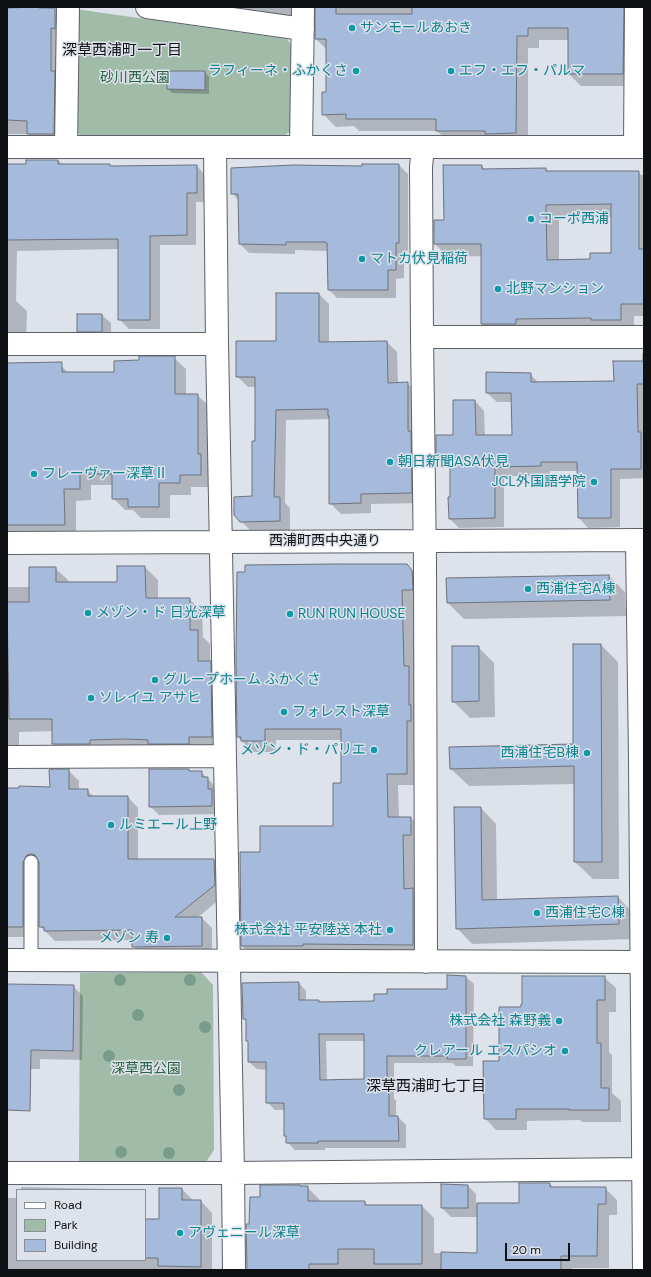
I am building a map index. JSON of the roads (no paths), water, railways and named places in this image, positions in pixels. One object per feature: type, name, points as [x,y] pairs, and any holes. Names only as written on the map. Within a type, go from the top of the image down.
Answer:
[{"type":"street","points":[[66,147],[68,7]]},
{"type":"street","points":[[147,7],[303,29]]},
{"type":"street","points":[[301,147],[303,7]]},
{"type":"street","points":[[7,147],[639,147],[636,7]]},
{"type":"street","points":[[214,147],[234,1173],[234,1270]]},
{"type":"street","points":[[423,147],[421,167],[425,541],[426,962]]},
{"type":"street","points":[[422,337],[644,337]]},
{"type":"street","points":[[7,344],[217,344]]},
{"type":"street","points":[[640,540],[644,1270]]},
{"type":"street","name":"西浦町西中央通り","points":[[7,543],[640,540]]},
{"type":"street","points":[[7,757],[226,756]]},
{"type":"street","points":[[7,960],[642,962]]},
{"type":"street","points":[[7,1173],[234,1173],[643,1169]]},
{"type":"lane","points":[[31,862],[31,960]]},
{"type":"place","name":"サンモールあおき","points":[[352,28]]},
{"type":"place","name":"ラフィーネ・ふかくさ","points":[[356,71]]},
{"type":"place","name":"エフ・エフ・パルマ","points":[[451,71]]},
{"type":"place","name":"コーポ西浦","points":[[531,219]]},
{"type":"place","name":"マトカ伏見稲荷","points":[[362,259]]},
{"type":"place","name":"北野マンション","points":[[498,289]]},
{"type":"place","name":"朝日新聞ASA伏見","points":[[390,462]]},
{"type":"place","name":"フレーヴァー深草Ⅱ","points":[[34,474]]},
{"type":"place","name":"JCL外国語学院","points":[[594,482]]},
{"type":"place","name":"西浦住宅A棟","points":[[528,589]]},
{"type":"place","name":"メゾン・ド 日光深草","points":[[88,613]]},
{"type":"place","name":"RUN RUN HOUSE","points":[[290,614]]},
{"type":"place","name":"グループホーム ふかくさ","points":[[155,680]]},
{"type":"place","name":"ソレイユ アサヒ","points":[[91,698]]},
{"type":"place","name":"フォレスト深草","points":[[284,712]]},
{"type":"place","name":"メゾン・ド・パリエ","points":[[374,750]]},
{"type":"place","name":"西浦住宅B棟","points":[[587,753]]},
{"type":"place","name":"ルミエール上野","points":[[111,825]]},
{"type":"place","name":"西浦住宅C棟","points":[[537,913]]},
{"type":"place","name":"株式会社 平安陸送 本社","points":[[390,930]]},
{"type":"place","name":"メゾン 寿","points":[[167,938]]},
{"type":"place","name":"株式会社 森野義","points":[[559,1021]]},
{"type":"place","name":"クレアール エスパシオ","points":[[565,1051]]},
{"type":"place","name":"アヴェニール深草","points":[[180,1233]]},
{"type":"district","name":"深草西浦町一丁目","points":[[122,51]]},
{"type":"district","name":"深草西浦町七丁目","points":[[426,1087]]},
{"type":"park label","name":"砂川西公園","points":[[135,78]]},
{"type":"park label","name":"深草西公園","points":[[146,1069]]}]
